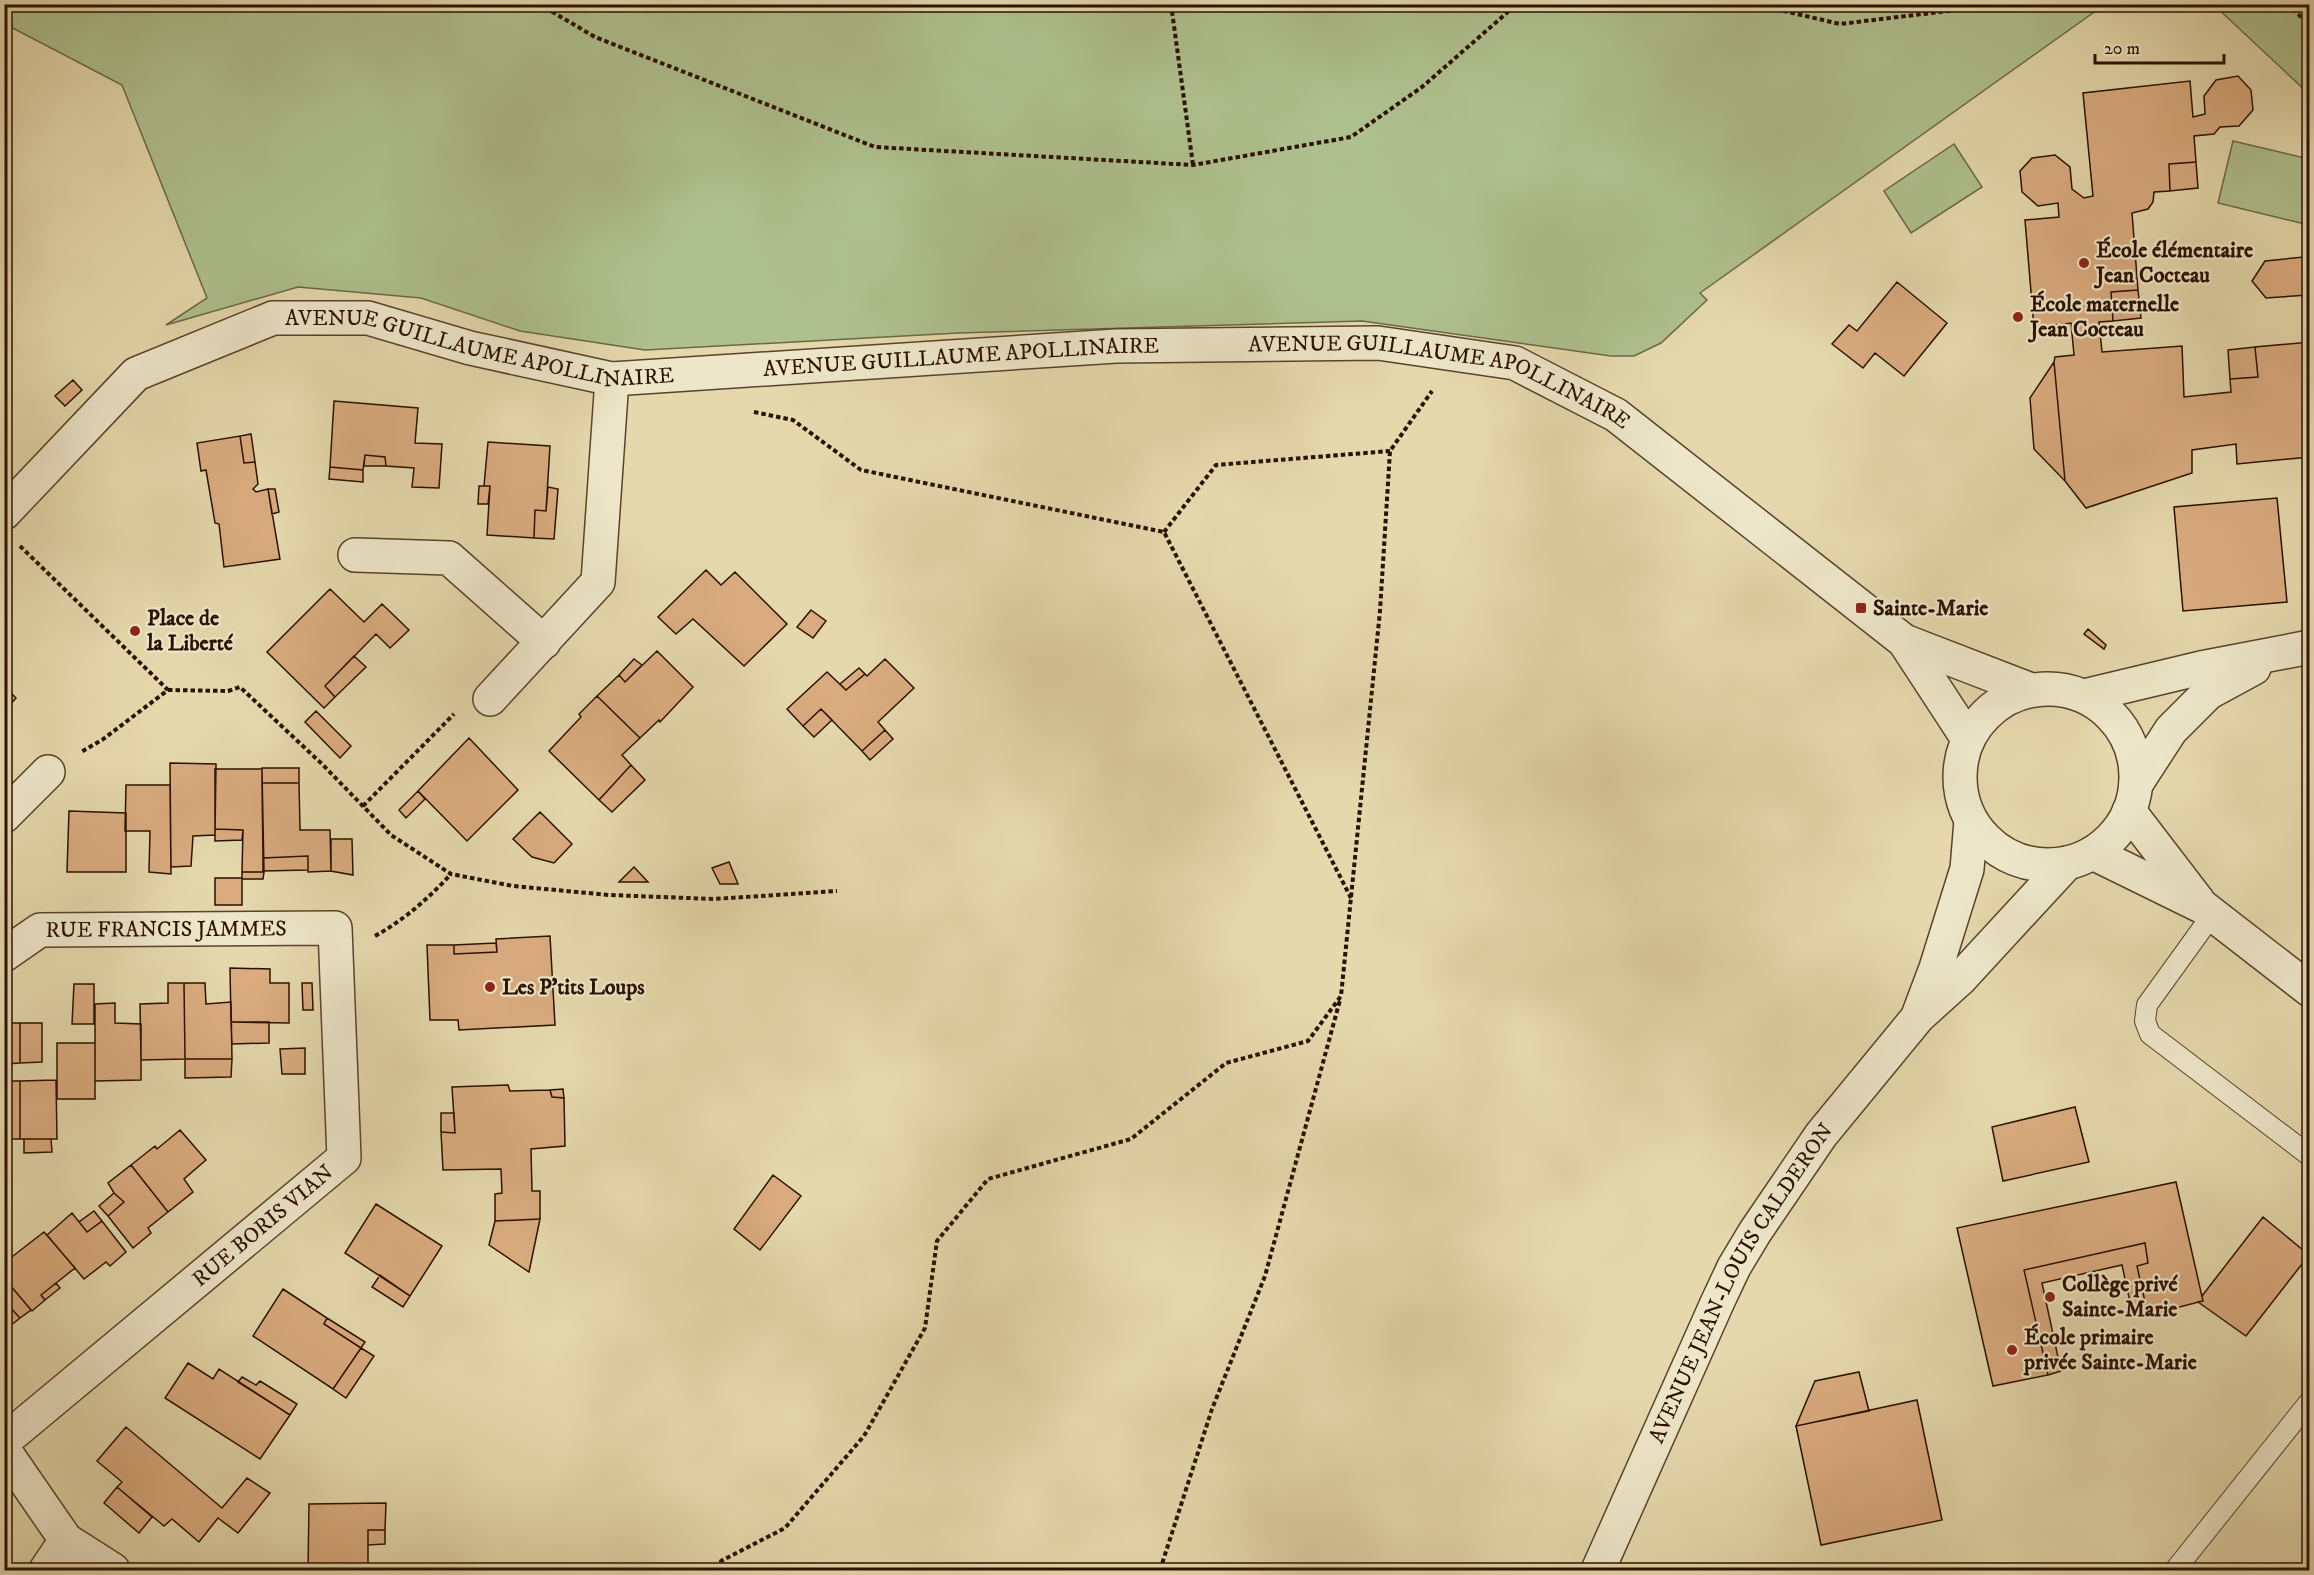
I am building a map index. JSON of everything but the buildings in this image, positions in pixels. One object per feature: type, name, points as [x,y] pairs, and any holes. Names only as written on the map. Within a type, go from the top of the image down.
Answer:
[{"type":"street","name":"AVENUE GUILLAUME APOLLINAIRE","points":[[8,526],[136,374],[273,318],[368,318],[470,348],[612,379],[1116,346],[1378,343],[1515,363],[1616,415],[1904,641],[2031,690]]},
{"type":"street","points":[[490,699],[598,582],[612,379]]},
{"type":"street","points":[[355,555],[449,558],[544,642]]},
{"type":"street","name":"AVENUE GUILLAUME APOLLINAIRE","points":[[1904,641],[1968,739]]},
{"type":"street","name":"AVENUE JEAN-LOUIS CALDERON","points":[[2084,696],[2296,650]]},
{"type":"street","name":"AVENUE JEAN-LOUIS CALDERON","points":[[1598,1570],[1734,1267],[1821,1135],[1918,1017],[1960,979],[2080,858],[2114,835],[2171,730],[2208,693],[2296,650]]},
{"type":"street","name":"AVENUE JEAN-LOUIS CALDERON","points":[[2080,858],[2040,865],[2014,858],[1989,843],[1971,821],[1961,795],[1960,766],[1968,739],[1984,715],[2006,699],[2031,690],[2058,689],[2084,696],[2106,710],[2123,731],[2134,756],[2133,798]]},
{"type":"street","points":[[4,816],[48,772]]},
{"type":"street","points":[[2133,798],[2208,911]]},
{"type":"street","name":"AVENUE JEAN-LOUIS CALDERON","points":[[1918,1017],[1967,869],[1971,821]]},
{"type":"street","points":[[2080,858],[2208,911],[2310,990]]},
{"type":"street","name":"RUE FRANCIS JAMMES","points":[[4,955],[40,930],[335,943]]},
{"type":"street","name":"RUE BORIS VIAN","points":[[4,1441],[344,1158],[335,943]]},
{"type":"street","points":[[4,1450],[66,1540],[113,1570]]},
{"type":"street","points":[[46,1570],[66,1540]]},
{"type":"lane","points":[[2208,911],[2147,1005],[2145,1021],[2150,1034],[2310,1156]]},
{"type":"lane","points":[[2175,1570],[2310,1401]]},
{"type":"path","points":[[539,4],[595,37],[875,147],[1193,165],[1351,137],[1422,87],[1517,4]]},
{"type":"path","points":[[1171,4],[1193,165]]},
{"type":"path","points":[[1754,4],[1840,24],[1973,8],[1982,4]]},
{"type":"path","points":[[2287,4],[2310,25]]},
{"type":"path","points":[[1160,1570],[1212,1409],[1265,1276],[1341,996],[1380,611],[1390,451],[1458,355]]},
{"type":"path","points":[[748,410],[793,420],[861,470],[1164,532]]},
{"type":"path","points":[[1164,532],[1216,465],[1390,451]]},
{"type":"path","points":[[8,526],[168,690]]},
{"type":"path","points":[[1164,532],[1351,898]]},
{"type":"path","points":[[48,772],[102,740],[168,690],[228,691],[240,687],[322,764],[391,835],[451,874],[513,886],[609,895],[714,899],[837,891]]},
{"type":"path","points":[[363,806],[469,699],[490,699]]},
{"type":"path","points":[[335,943],[392,927],[432,895],[451,874]]},
{"type":"path","points":[[720,1570],[721,1561],[785,1528],[864,1436],[925,1328],[937,1241],[988,1179],[1131,1138],[1226,1063],[1308,1041],[1341,996]]},
{"type":"green space","points":[[4,5],[2104,5],[1700,293],[1707,300],[1661,343],[1634,356],[1611,356],[1362,321],[958,333],[645,350],[520,331],[421,298],[298,287],[166,325],[207,298],[122,85],[5,24]]},
{"type":"green space","points":[[2214,5],[2309,5],[2309,94]]},
{"type":"green space","points":[[2233,141],[2309,159],[2309,225],[2218,203]]},
{"type":"green space","points":[[1954,144],[1982,187],[1911,233],[1884,191]]},
{"type":"place","name":"École élémentaire Jean Cocteau","points":[[2084,263]]},
{"type":"place","name":"École maternelle Jean Cocteau","points":[[2018,317]]},
{"type":"place","name":"Sainte-Marie","points":[[1861,608]]},
{"type":"place","name":"Place de la Liberté","points":[[135,631]]},
{"type":"place","name":"Les P'tits Loups","points":[[490,987]]},
{"type":"place","name":"Collège privé Sainte-Marie","points":[[2050,1297]]},
{"type":"place","name":"École primaire privée Sainte-Marie","points":[[2012,1350]]}]
